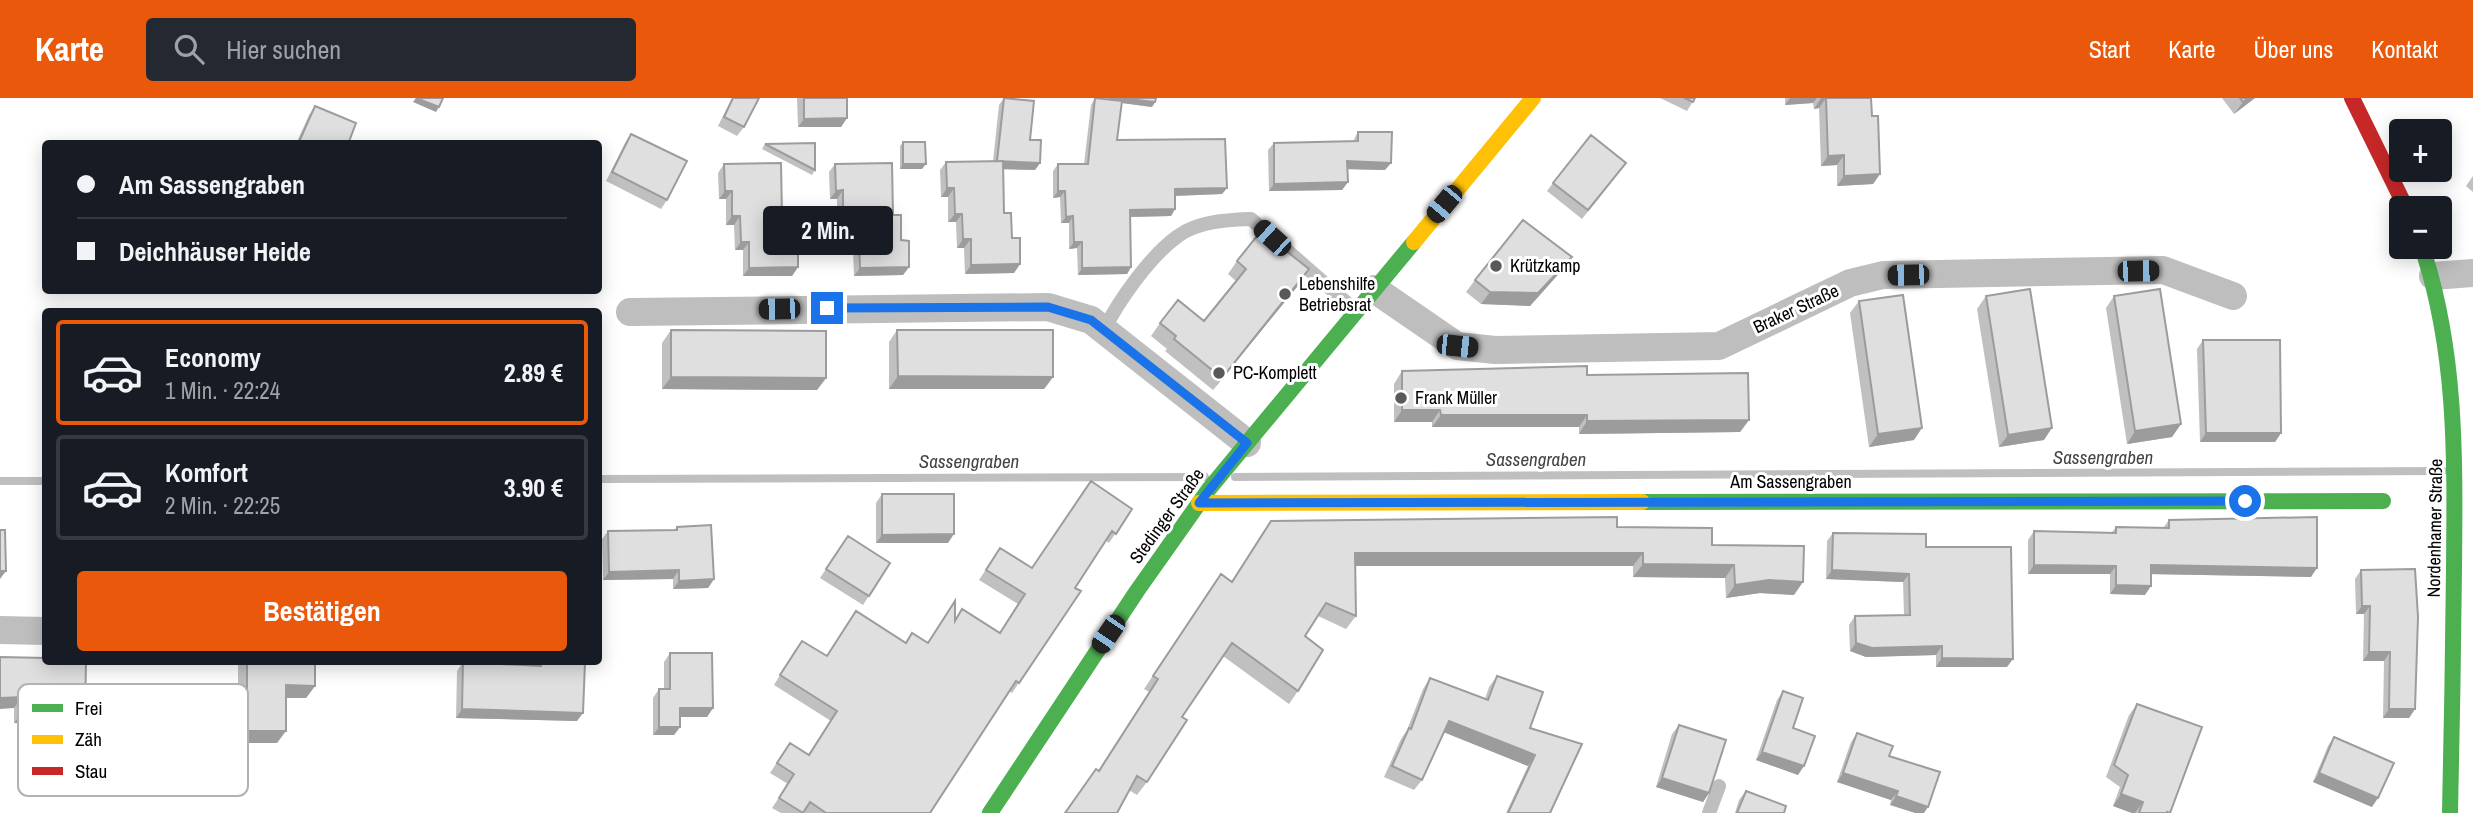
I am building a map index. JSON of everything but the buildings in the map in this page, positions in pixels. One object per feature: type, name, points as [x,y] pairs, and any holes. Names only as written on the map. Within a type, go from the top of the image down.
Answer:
[{"type":"street","name":"Stedinger Straße","points":[[990,813],[1209,489],[1533,98]]},
{"type":"street","points":[[2352,98],[2400,196]]},
{"type":"street","name":"Nordenhamer Straße","points":[[2427,259],[2434,276],[2449,352],[2455,461],[2450,813]]},
{"type":"street","name":"Braker Straße","points":[[1374,289],[1457,346],[1495,350],[1719,346],[1850,283],[1883,275],[2163,270],[2233,296]]},
{"type":"street","points":[[2434,276],[2473,273]]},
{"type":"street","points":[[630,312],[1048,307],[1091,320],[1239,453]]},
{"type":"street","name":"Am Sassengraben","points":[[1199,503],[2383,501]]},
{"type":"street","points":[[0,631],[42,631]]},
{"type":"lane","points":[[1104,330],[1114,309],[1179,235],[1219,220],[1251,219],[1356,311]]},
{"type":"lane","points":[[1709,813],[1719,786]]},
{"type":"waterway","name":"Sassengraben","points":[[1235,477],[2443,471]]},
{"type":"waterway","name":"Sassengraben","points":[[602,479],[1205,477]]},
{"type":"waterway","name":"Sassengraben","points":[[0,481],[42,481]]},
{"type":"traffic: fast","points":[[990,813],[1137,591],[1209,489],[1414,242]]},
{"type":"traffic: fast","points":[[2425,259],[2442,326],[2454,446],[2450,813]]},
{"type":"traffic: fast","points":[[1642,502],[2383,501]]},
{"type":"traffic: slow","points":[[1414,242],[1533,98]]},
{"type":"traffic: slow","points":[[1199,503],[1642,502]]},
{"type":"traffic: jam","points":[[2352,98],[2400,196]]},
{"type":"place","name":"Krützkamp","points":[[1496,266]]},
{"type":"place","name":"Lebenshilfe Betriebsrat","points":[[1285,294]]},
{"type":"place","name":"PC-Komplett","points":[[1219,373]]},
{"type":"place","name":"Frank Müller","points":[[1401,398]]},
{"type":"route","points":[[827,308],[1048,307],[1091,320],[1247,443],[1199,503],[2245,501]]}]
